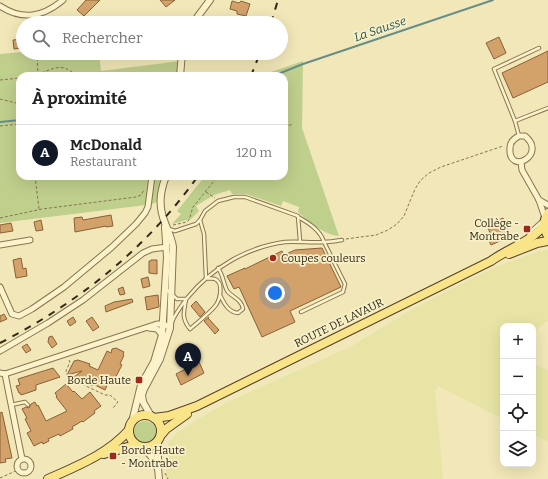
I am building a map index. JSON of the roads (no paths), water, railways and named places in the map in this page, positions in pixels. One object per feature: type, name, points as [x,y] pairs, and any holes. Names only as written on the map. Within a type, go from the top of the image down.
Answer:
[{"type":"main road","points":[[546,219],[545,230],[548,236]]},
{"type":"main road","name":"ROUTE DE LAVAUR","points":[[153,417],[169,416],[198,406],[491,260],[541,229],[546,219]]},
{"type":"main road","name":"ROUTE DE LAVAUR","points":[[491,260],[537,243],[548,241]]},
{"type":"main road","name":"ROUTE DE LAVAUR","points":[[160,438],[166,429],[198,406]]},
{"type":"main road","points":[[48,479],[99,455],[131,446],[151,447],[160,438],[160,425],[153,417],[141,416],[132,422],[129,430],[117,442],[99,455]]},
{"type":"main road","points":[[129,430],[132,441],[140,447]]},
{"type":"street","points":[[0,6],[14,13],[32,15],[52,9],[63,0]]},
{"type":"street","points":[[198,16],[210,0]]},
{"type":"street","points":[[180,72],[181,60]]},
{"type":"street","points":[[519,136],[525,136],[529,139],[532,150],[530,158],[521,162],[515,161],[510,153],[512,141],[519,136]]},
{"type":"street","points":[[521,162],[522,170],[539,200],[546,219]]},
{"type":"street","points":[[0,287],[12,314],[19,316],[64,287],[112,247],[145,213],[148,207],[151,180]]},
{"type":"street","points":[[153,417],[143,402],[142,395],[160,359],[170,328],[172,295],[173,247],[168,242],[160,198],[165,180]]},
{"type":"street","points":[[539,200],[548,205]]},
{"type":"street","points":[[132,422],[141,386],[154,362],[164,324],[169,227],[164,222]]},
{"type":"street","points":[[0,245],[30,240]]},
{"type":"street","points":[[0,351],[48,324],[105,284],[143,253],[168,242]]},
{"type":"street","points":[[22,459],[11,405],[2,373],[67,354],[157,324],[164,324],[170,328]]},
{"type":"street","points":[[148,328],[157,329],[162,335]]},
{"type":"street","points":[[159,479],[158,468],[160,438]]},
{"type":"street","points":[[140,447],[151,456],[158,468]]},
{"type":"street","points":[[22,459],[29,461],[31,468],[26,473],[21,473],[18,470],[17,463],[22,459]]},
{"type":"lane","points":[[519,136],[515,121],[494,69],[539,48]]},
{"type":"lane","points":[[515,121],[548,108]]},
{"type":"lane","points":[[168,242],[175,231],[196,224],[205,211],[218,201],[245,197],[298,216],[322,235],[345,284],[344,292],[301,312]]},
{"type":"lane","points":[[298,216],[300,241]]},
{"type":"lane","points":[[200,220],[204,234],[206,278]]},
{"type":"lane","points":[[169,227],[175,231]]},
{"type":"lane","points":[[170,328],[176,312],[206,278],[218,268],[251,251],[269,245],[300,241],[324,242],[342,240]]},
{"type":"lane","points":[[218,268],[224,279],[227,292],[238,300],[243,310],[235,313],[231,311],[220,294]]},
{"type":"lane","points":[[186,299],[184,318],[185,323],[190,329],[216,305],[220,294],[221,288],[219,282],[215,279],[206,278]]},
{"type":"lane","points":[[166,289],[177,299],[186,299]]},
{"type":"lane","points":[[11,405],[25,402],[28,405]]},
{"type":"waterway","name":"La Sausse","points":[[283,72],[493,0]]},
{"type":"waterway","name":"La Sausse","points":[[0,122],[16,120]]},
{"type":"railway","points":[[273,16],[278,0]]},
{"type":"railway","points":[[253,72],[257,60]]},
{"type":"railway","points":[[0,343],[57,310],[109,272],[157,227],[195,180]]},
{"type":"place","name":"Collège - Montrabe","points":[[527,229]]},
{"type":"place","name":"Coupes couleurs","points":[[273,258]]},
{"type":"place","name":"McDonald","points":[[188,376]]},
{"type":"place","name":"Borde Haute","points":[[139,380]]},
{"type":"place","name":"Borde Haute - Montrabe","points":[[113,456]]}]
